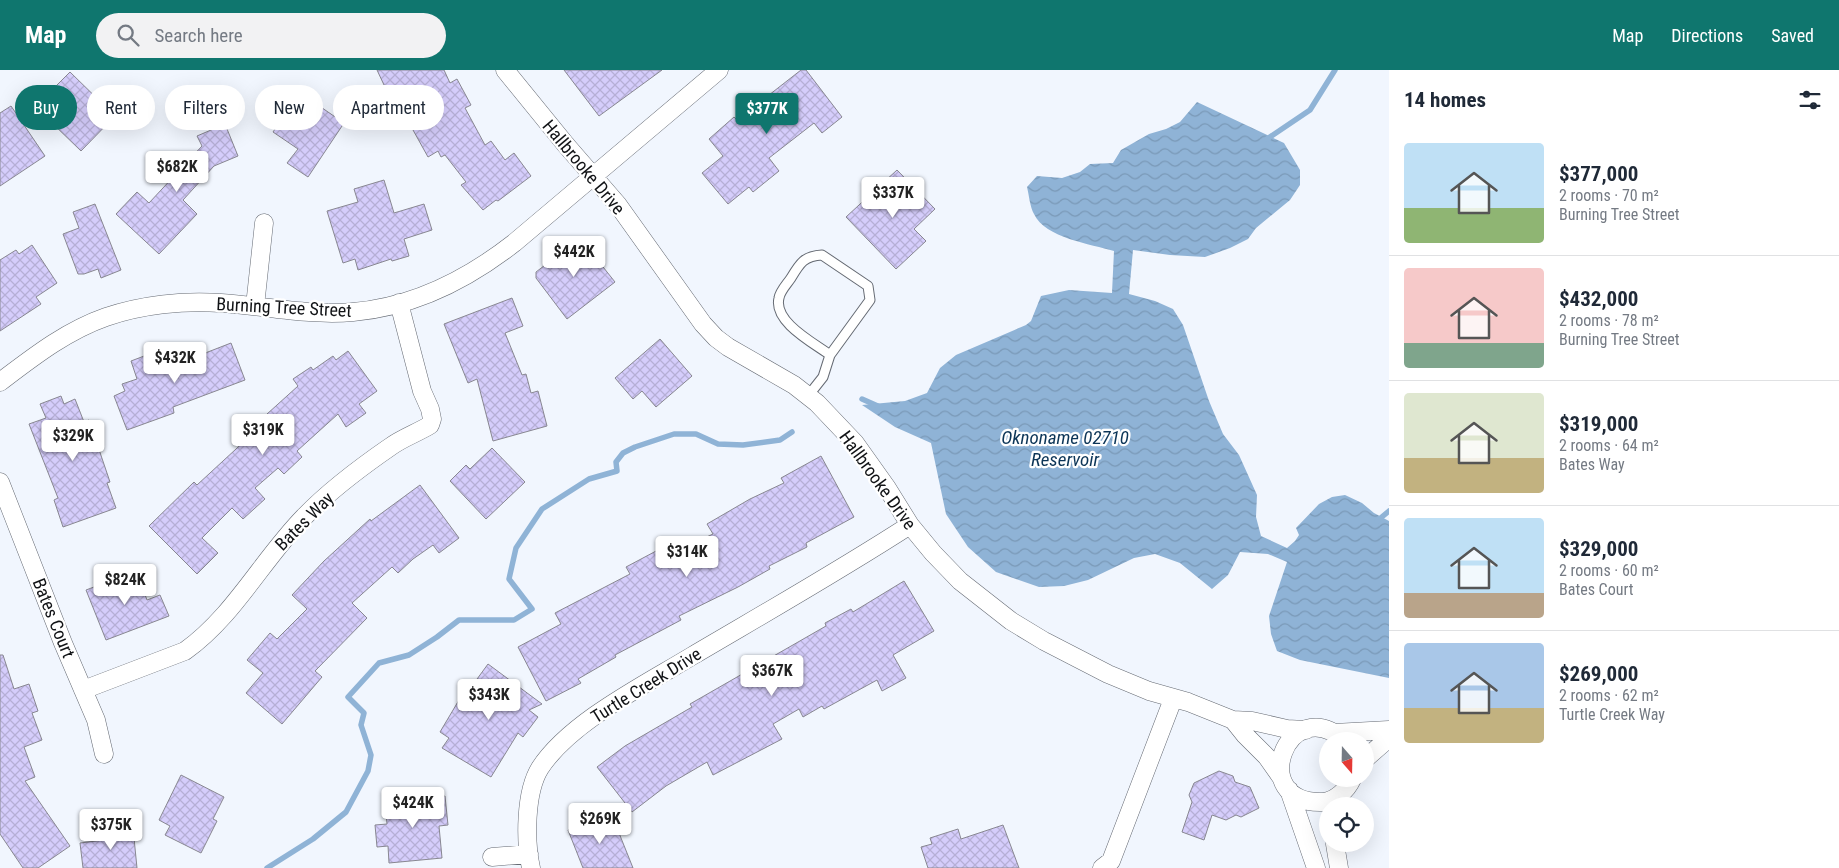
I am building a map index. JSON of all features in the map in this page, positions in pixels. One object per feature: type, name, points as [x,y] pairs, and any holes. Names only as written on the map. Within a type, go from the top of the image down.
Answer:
[{"type":"street","name":"Hallbrooke Drive","points":[[505,70],[618,205],[703,324],[716,338],[794,385],[817,403],[855,443],[887,488],[910,525],[960,581],[1011,621],[1044,641],[1108,674],[1233,720],[1252,721],[1287,729],[1306,730],[1321,728],[1329,732]]},
{"type":"street","name":"Burning Tree Street","points":[[0,382],[70,332],[107,316],[162,305],[220,303],[301,311],[344,312],[375,309],[399,303],[450,284],[490,262],[719,70]]},
{"type":"street","points":[[255,306],[264,223]]},
{"type":"street","name":"Bates Way","points":[[83,690],[185,650],[198,642],[236,601],[280,542],[305,516],[391,446],[430,425],[432,419],[430,409],[422,391],[399,303]]},
{"type":"street","name":"Bates Court","points":[[0,482],[63,643],[96,720],[104,754]]},
{"type":"street","name":"Turtle Creek Drive","points":[[530,861],[527,814],[539,770],[584,724],[641,687],[910,525]]},
{"type":"street","points":[[1102,868],[1111,861],[1173,699]]},
{"type":"street","name":"Hallbrooke Drive","points":[[1233,720],[1267,757],[1298,798],[1310,802],[1319,801]]},
{"type":"street","name":"Hallbrooke Drive","points":[[1306,730],[1288,742],[1282,754],[1280,766],[1316,868]]},
{"type":"street","name":"Hallbrooke Drive","points":[[1374,732],[1389,730]]},
{"type":"street","points":[[1374,751],[1389,738]]},
{"type":"street","points":[[1336,852],[1339,868]]},
{"type":"street","points":[[492,857],[530,861]]},
{"type":"lane","points":[[808,396],[823,377],[830,355],[870,300],[868,286],[822,255],[810,256],[799,265],[778,297],[779,306],[782,315],[789,325],[830,355]]},
{"type":"water","name":"Oknoname 02710 Reservoir","points":[[1197,102],[1284,143],[1300,170],[1300,185],[1290,200],[1256,228],[1248,239],[1230,248],[1205,257],[1133,250],[1129,294],[1155,301],[1173,309],[1183,325],[1209,401],[1223,434],[1239,455],[1257,495],[1256,517],[1261,536],[1287,548],[1299,535],[1296,528],[1319,504],[1332,497],[1345,495],[1362,503],[1374,513],[1389,521],[1389,678],[1300,660],[1277,651],[1271,634],[1269,616],[1287,562],[1268,554],[1240,552],[1228,575],[1212,589],[1180,563],[1155,554],[1134,558],[1088,580],[1064,586],[1039,587],[996,572],[968,547],[946,514],[931,443],[895,427],[862,405],[905,401],[927,393],[940,368],[956,355],[1026,325],[1031,321],[1041,296],[1069,290],[1112,293],[1114,251],[1081,243],[1048,229],[1034,214],[1027,187],[1037,176],[1062,178],[1080,172],[1090,164],[1113,163],[1121,150],[1149,134],[1180,122]]},
{"type":"building","points":[[377,70],[444,70],[450,83],[457,79],[471,105],[465,108],[485,145],[491,141],[505,160],[514,153],[531,176],[483,210],[461,185],[466,182],[445,155],[441,157],[438,151],[428,157],[413,130],[444,130],[444,85],[384,85]]},
{"type":"building","points":[[564,70],[662,70],[599,116]]},
{"type":"building","points":[[801,70],[806,70],[842,117],[822,133],[814,123],[769,158],[779,171],[753,192],[749,187],[728,204],[702,173],[723,156],[709,139],[734,117],[737,120]]},
{"type":"building","points":[[70,72],[87,89],[87,130],[101,130],[81,151],[59,130],[77,130],[77,85],[57,85]]},
{"type":"building","points":[[11,106],[15,112],[15,130],[27,130],[45,156],[0,186],[0,113]]},
{"type":"building","points":[[323,109],[333,115],[333,130],[339,130],[308,177],[287,163],[298,149],[273,132],[274,130],[323,130]]},
{"type":"building","points":[[211,130],[227,130],[238,156],[214,166],[183,200],[197,214],[159,254],[116,214],[137,192],[149,203],[202,146],[197,136]]},
{"type":"building","points":[[897,170],[935,209],[914,229],[926,241],[896,269],[846,217]]},
{"type":"building","points":[[384,180],[394,213],[424,204],[432,230],[404,239],[409,256],[392,261],[391,259],[358,270],[355,259],[343,263],[327,211],[358,202],[354,189]]},
{"type":"building","points":[[95,204],[121,270],[101,278],[98,269],[78,274],[63,234],[79,228],[73,212]]},
{"type":"building","points":[[580,238],[615,282],[567,319],[536,278],[536,272]]},
{"type":"building","points":[[32,245],[57,283],[36,297],[41,304],[0,331],[0,260],[16,250],[19,254]]},
{"type":"building","points":[[512,298],[523,326],[505,333],[522,375],[526,374],[531,393],[538,391],[547,426],[493,441],[477,379],[468,383],[444,324]]},
{"type":"building","points":[[660,339],[692,376],[656,407],[642,391],[633,399],[615,378]]},
{"type":"building","points":[[231,343],[245,380],[173,407],[174,413],[127,430],[114,396],[125,391],[122,384],[137,379],[131,361],[152,353],[159,371]]},
{"type":"building","points":[[348,351],[377,391],[359,404],[366,413],[346,427],[338,414],[297,451],[302,457],[284,474],[278,468],[255,488],[265,499],[243,519],[232,508],[202,538],[218,553],[197,574],[149,526],[194,482],[197,485],[249,437],[246,433],[298,386],[293,379],[311,367],[313,370],[333,356],[336,360]]},
{"type":"building","points":[[61,396],[64,404],[75,399],[84,422],[89,420],[110,482],[107,483],[116,508],[63,527],[54,500],[58,498],[29,424],[46,418],[40,404]]},
{"type":"building","points":[[492,448],[525,482],[486,519],[450,481],[466,465],[470,469]]},
{"type":"building","points":[[821,456],[854,517],[806,543],[807,547],[769,566],[770,569],[679,616],[681,620],[615,655],[616,657],[578,679],[581,683],[546,701],[518,647],[561,624],[555,613],[630,574],[626,567],[658,550],[662,558],[713,534],[707,524],[750,499],[784,483],[781,478]]},
{"type":"building","points":[[420,485],[459,538],[439,553],[433,545],[413,559],[398,573],[392,567],[352,603],[367,618],[315,671],[322,677],[282,724],[246,693],[263,673],[247,660],[270,633],[277,639],[307,609],[292,595],[324,561],[370,519],[371,521]]},
{"type":"building","points":[[136,571],[147,600],[160,595],[169,616],[106,640],[86,590]]},
{"type":"building","points":[[904,581],[934,631],[893,655],[906,678],[882,691],[877,680],[824,709],[822,706],[803,717],[799,709],[773,724],[782,739],[713,775],[707,762],[666,786],[632,812],[597,767],[625,746],[692,707],[690,704],[826,626],[825,623],[851,609],[853,612]]},
{"type":"building","points":[[0,655],[3,655],[14,689],[29,684],[38,711],[32,713],[42,740],[24,747],[35,777],[25,781],[70,846],[38,868],[23,868],[0,834]]},
{"type":"building","points":[[488,664],[542,704],[529,710],[538,717],[523,737],[518,733],[491,777],[442,748],[449,738],[440,732],[459,700],[461,701]]},
{"type":"building","points":[[1219,771],[1233,776],[1235,782],[1250,787],[1259,808],[1241,817],[1236,815],[1226,820],[1212,815],[1204,840],[1182,832],[1192,802],[1189,795],[1194,783]]},
{"type":"building","points":[[181,775],[224,797],[213,819],[217,821],[201,853],[165,835],[170,826],[159,820]]},
{"type":"building","points":[[445,796],[448,825],[439,826],[442,858],[389,863],[388,846],[377,847],[375,825],[387,824],[385,802]]},
{"type":"building","points":[[611,813],[633,868],[583,868],[568,830]]},
{"type":"building","points":[[1003,825],[1019,868],[928,868],[921,847],[932,844],[930,838],[958,829],[961,839]]},
{"type":"building","points":[[133,828],[137,868],[83,868],[80,843],[104,840],[103,831]]},
{"type":"waterway","points":[[1267,139],[1310,110],[1335,70]]},
{"type":"waterway","points":[[862,399],[880,407]]},
{"type":"waterway","points":[[267,868],[313,839],[346,812],[368,771],[371,755],[361,725],[364,713],[348,697],[379,663],[409,655],[459,620],[514,620],[532,609],[509,579],[516,548],[542,509],[589,479],[617,471],[616,462],[623,453],[674,434],[696,434],[718,444],[743,445],[780,440],[792,432]]},
{"type":"waterway","points":[[1377,521],[1389,511]]}]
